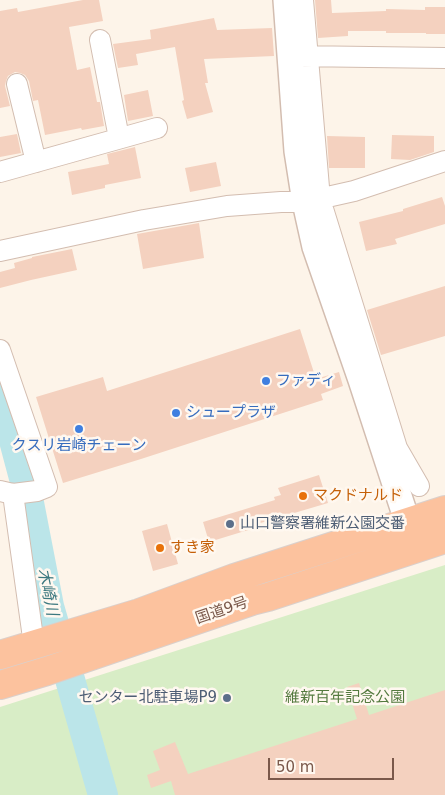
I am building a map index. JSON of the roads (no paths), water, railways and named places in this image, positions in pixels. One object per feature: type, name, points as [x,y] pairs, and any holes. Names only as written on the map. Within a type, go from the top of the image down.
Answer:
[{"type":"highway","name":"国道9号","points":[[0,655],[139,613],[234,578],[445,510]]},
{"type":"highway","name":"国道9号","points":[[0,685],[445,539]]},
{"type":"street","points":[[286,0],[299,56]]},
{"type":"street","points":[[303,0],[296,150],[397,448],[419,486]]},
{"type":"street","points":[[100,40],[119,138]]},
{"type":"street","points":[[299,56],[445,58]]},
{"type":"street","points":[[17,84],[36,162]]},
{"type":"street","points":[[0,172],[157,128]]},
{"type":"street","points":[[0,251],[144,220],[228,206],[312,200],[354,191],[445,161]]},
{"type":"street","points":[[312,200],[315,247],[416,548]]},
{"type":"street","points":[[0,350],[47,487],[37,491],[7,493],[38,644]]},
{"type":"waterway","name":"木崎川","points":[[0,388],[25,482],[49,606],[103,795]]},
{"type":"place","name":"ファディ","points":[[266,381]]},
{"type":"place","name":"シュープラザ","points":[[176,413]]},
{"type":"place","name":"クスリ岩崎チェーン","points":[[79,429]]},
{"type":"place","name":"マクドナルド","points":[[303,496]]},
{"type":"place","name":"山口警察署維新公園交番","points":[[230,524]]},
{"type":"place","name":"すき家","points":[[160,548]]},
{"type":"place","name":"センター北駐車場P9","points":[[227,698]]},
{"type":"park label","name":"維新百年記念公園","points":[[345,698]]}]
